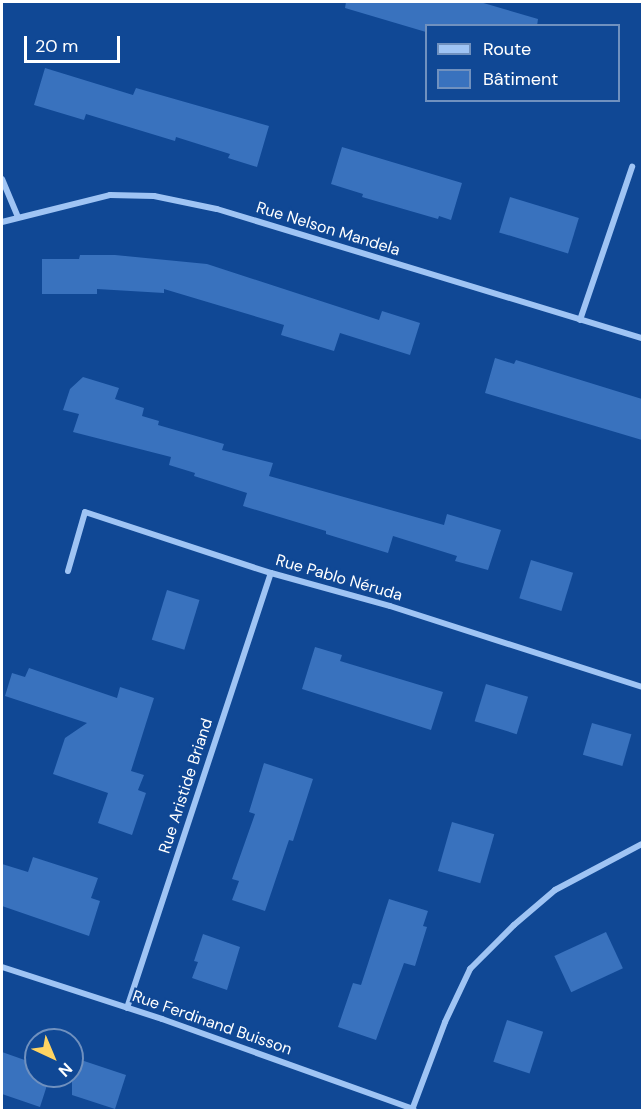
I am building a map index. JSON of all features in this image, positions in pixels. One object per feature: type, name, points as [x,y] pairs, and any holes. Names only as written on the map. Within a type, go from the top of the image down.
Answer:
[{"type":"street","points":[[580,320],[632,167]]},
{"type":"street","points":[[2,179],[18,217]]},
{"type":"street","name":"Rue Nelson Mandela","points":[[2,222],[110,195],[154,196],[217,209],[642,339]]},
{"type":"street","name":"Rue Pablo Néruda","points":[[68,570],[86,512],[271,573],[390,606],[642,687]]},
{"type":"street","name":"Rue Aristide Briand","points":[[127,1008],[271,573]]},
{"type":"street","points":[[413,1109],[445,1022],[470,969],[514,925],[555,890],[642,844]]},
{"type":"street","name":"Rue Ferdinand Buisson","points":[[2,967],[127,1008],[413,1109]]},
{"type":"building","points":[[346,2],[480,2],[538,19],[537,24],[425,24],[425,32],[345,8]]},
{"type":"building","points":[[45,68],[133,95],[136,88],[269,126],[257,167],[228,158],[230,154],[176,137],[175,141],[86,114],[84,120],[34,105]]},
{"type":"building","points":[[342,147],[462,183],[451,220],[439,216],[438,219],[362,197],[363,194],[331,184]]},
{"type":"building","points":[[510,197],[579,218],[568,253],[499,232]]},
{"type":"building","points":[[80,255],[115,255],[207,264],[379,320],[382,311],[420,323],[410,355],[340,333],[334,351],[281,335],[284,325],[164,289],[164,293],[97,289],[97,294],[42,294],[42,259],[79,259]]},
{"type":"building","points":[[495,358],[514,364],[516,360],[642,399],[642,440],[485,393]]},
{"type":"building","points":[[83,377],[119,388],[115,399],[144,408],[142,416],[159,421],[158,425],[224,444],[222,450],[273,463],[269,476],[444,525],[447,514],[501,530],[488,570],[455,561],[457,556],[393,536],[388,553],[326,534],[326,531],[243,506],[247,493],[194,476],[195,473],[169,465],[171,457],[73,432],[79,414],[63,410],[70,389]]},
{"type":"building","points":[[531,560],[573,573],[561,611],[519,598]]},
{"type":"building","points":[[167,590],[200,600],[184,650],[152,640]]},
{"type":"building","points":[[315,647],[342,655],[340,661],[443,692],[431,730],[302,689]]},
{"type":"building","points":[[29,668],[117,698],[120,687],[154,698],[131,771],[144,775],[138,790],[146,793],[132,835],[98,823],[108,793],[53,774],[65,738],[87,723],[5,696],[12,673],[25,677]]},
{"type":"building","points":[[486,684],[528,697],[517,734],[475,721]]},
{"type":"building","points":[[592,723],[631,734],[622,766],[583,755]]},
{"type":"building","points":[[264,763],[313,779],[293,841],[289,840],[265,911],[232,900],[239,881],[232,879],[255,814],[249,812]]},
{"type":"building","points":[[452,822],[494,834],[480,883],[438,871]]},
{"type":"building","points":[[33,857],[98,878],[91,898],[100,901],[89,936],[2,906],[2,864],[28,872]]},
{"type":"building","points":[[389,899],[428,911],[423,926],[427,927],[415,966],[404,963],[376,1040],[338,1027],[353,983],[361,985]]},
{"type":"building","points":[[606,932],[623,968],[571,992],[554,956]]},
{"type":"building","points":[[203,934],[240,947],[227,990],[192,978],[198,962],[194,961]]},
{"type":"building","points":[[507,1020],[543,1032],[530,1074],[493,1062]]},
{"type":"building","points":[[2,1052],[24,1060],[24,1088],[46,1088],[40,1107],[2,1094]]},
{"type":"building","points":[[84,1061],[126,1075],[115,1109],[72,1095],[72,1088],[84,1088]]}]
